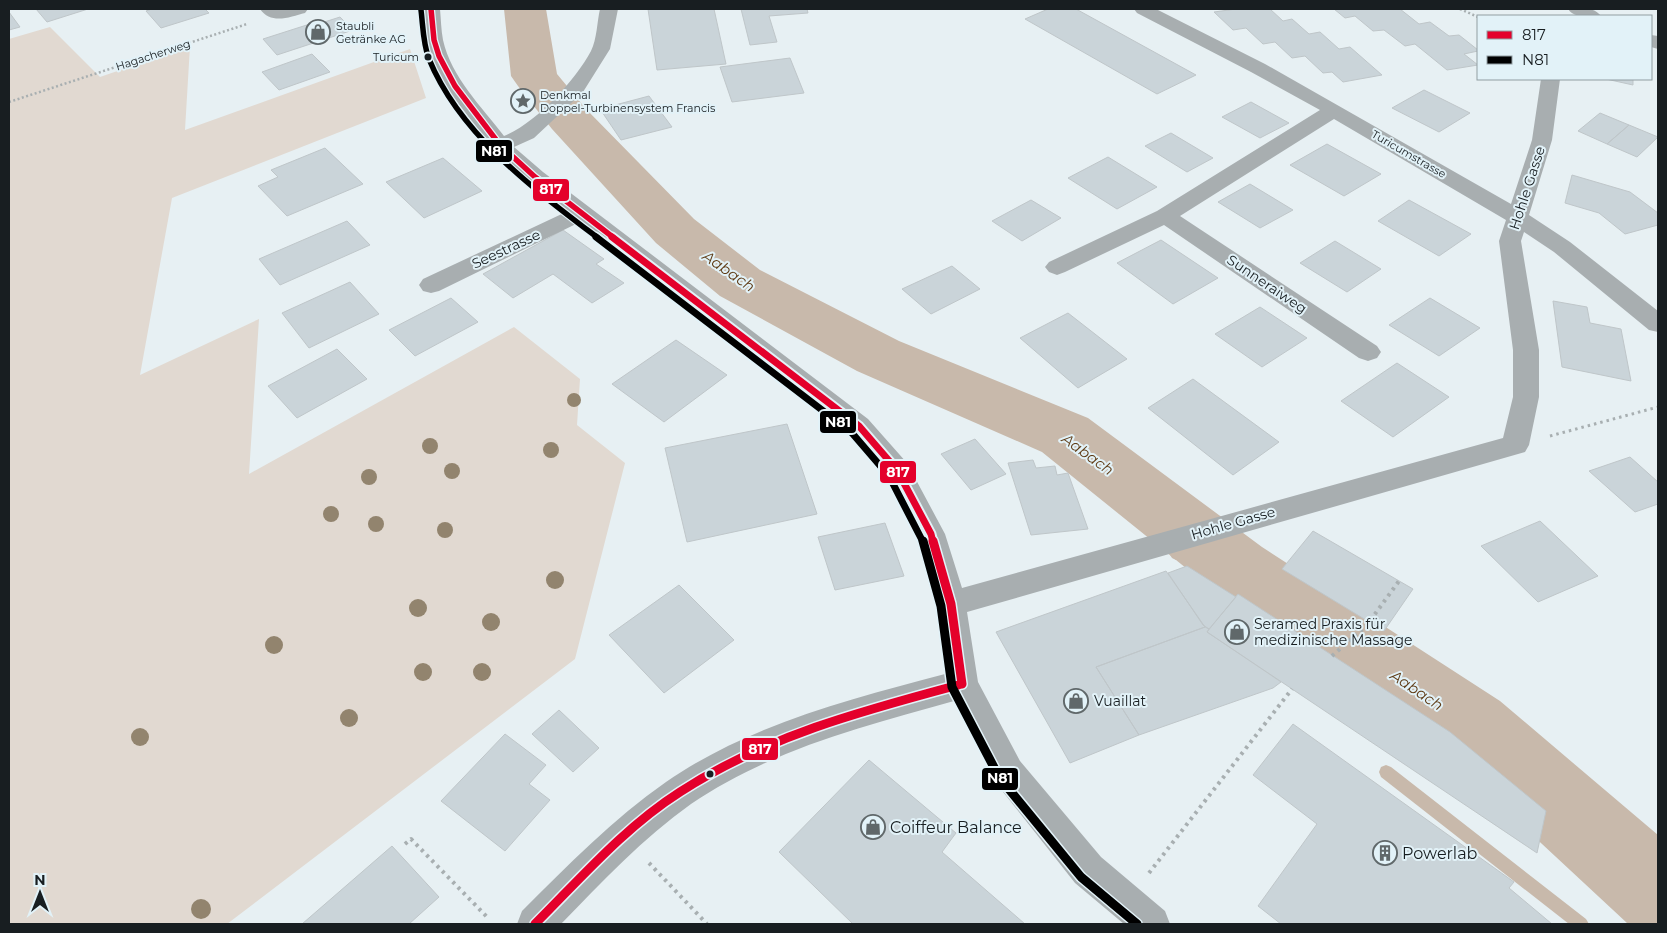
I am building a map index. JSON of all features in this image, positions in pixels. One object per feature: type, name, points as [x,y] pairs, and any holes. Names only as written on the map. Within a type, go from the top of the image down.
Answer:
[{"type":"street","points":[[273,11],[299,9]]},
{"type":"street","points":[[431,9],[434,40],[442,63],[455,86],[500,145],[535,177],[859,426],[897,470],[931,534],[951,604],[962,684],[1008,772],[1088,870],[1152,924]]},
{"type":"street","points":[[500,145],[527,134],[576,88],[601,49],[609,9]]},
{"type":"street","name":"Turicumstrasse","points":[[1143,9],[1258,68],[1334,110],[1517,217],[1562,246],[1658,324]]},
{"type":"street","points":[[1576,9],[1590,15]]},
{"type":"street","name":"Hohle Gasse","points":[[951,604],[1227,524],[1515,445],[1526,397],[1526,350],[1510,241],[1542,140],[1551,80]]},
{"type":"street","points":[[1057,267],[1166,216],[1334,110]]},
{"type":"street","name":"Seestrasse","points":[[431,285],[581,213]]},
{"type":"street","name":"Sunneraiweg","points":[[1166,216],[1368,352]]},
{"type":"street","points":[[535,924],[615,844],[680,792],[740,758],[843,718],[962,684]]},
{"type":"path","points":[[1460,9],[1477,17]]},
{"type":"path","name":"Hagacherweg","points":[[9,102],[273,11]]},
{"type":"path","points":[[1515,445],[1658,407]]},
{"type":"path","points":[[1332,656],[1367,625],[1399,581]]},
{"type":"path","points":[[1148,873],[1292,690]]},
{"type":"path","points":[[405,844],[411,839],[488,918]]},
{"type":"path","points":[[645,860],[707,924]]},
{"type":"shaded area","points":[[50,27],[100,77],[190,46],[185,130],[410,49],[426,98],[172,198],[140,375],[259,319],[249,474],[514,327],[580,379],[577,425],[625,463],[575,659],[227,924],[9,924],[9,39]]},
{"type":"building","points":[[36,9],[88,9],[47,22]]},
{"type":"building","points":[[152,9],[205,9],[209,13],[161,28],[146,11]]},
{"type":"building","points":[[648,9],[714,9],[726,64],[657,70]]},
{"type":"building","points":[[741,9],[807,9],[808,13],[769,16],[777,42],[750,45]]},
{"type":"building","points":[[1048,9],[1076,9],[1196,75],[1157,94],[1025,19]]},
{"type":"building","points":[[1236,9],[1270,9],[1283,21],[1292,19],[1309,34],[1320,32],[1339,49],[1350,47],[1382,75],[1343,82],[1332,72],[1323,73],[1305,56],[1292,58],[1275,42],[1263,44],[1246,28],[1233,30],[1214,12]]},
{"type":"building","points":[[1334,9],[1400,9],[1419,24],[1430,22],[1449,36],[1459,35],[1477,49],[1477,51],[1464,54],[1477,65],[1447,70],[1415,44],[1405,46],[1384,30],[1373,31],[1355,16],[1345,18]]},
{"type":"building","points":[[9,12],[20,27],[9,30]]},
{"type":"building","points":[[340,17],[353,30],[277,55],[263,39],[313,23],[315,25]]},
{"type":"building","points":[[312,54],[330,72],[279,90],[262,72]]},
{"type":"building","points":[[790,58],[804,93],[732,102],[720,67]]},
{"type":"building","points":[[1610,80],[1633,80],[1633,85]]},
{"type":"building","points":[[1424,90],[1470,113],[1439,132],[1392,108]]},
{"type":"building","points":[[649,96],[672,127],[621,140],[600,109]]},
{"type":"building","points":[[1251,102],[1289,123],[1260,138],[1222,117]]},
{"type":"building","points":[[1600,113],[1629,125],[1607,144],[1578,131]]},
{"type":"building","points":[[1629,125],[1658,137],[1637,157],[1607,144]]},
{"type":"building","points":[[1171,133],[1213,158],[1187,172],[1145,146]]},
{"type":"building","points":[[1327,144],[1381,174],[1344,196],[1290,165]]},
{"type":"building","points":[[325,148],[363,184],[287,216],[258,186],[278,177],[271,170]]},
{"type":"building","points":[[1108,157],[1157,187],[1117,209],[1068,178]]},
{"type":"building","points":[[443,158],[482,191],[424,218],[386,182]]},
{"type":"building","points":[[1572,175],[1630,192],[1658,213],[1658,225],[1625,234],[1599,213],[1565,203]]},
{"type":"building","points":[[1250,184],[1293,210],[1260,228],[1218,202]]},
{"type":"building","points":[[1031,200],[1061,218],[1022,241],[992,221]]},
{"type":"building","points":[[1409,200],[1471,234],[1439,256],[1378,221]]},
{"type":"building","points":[[347,221],[370,245],[280,285],[259,259]]},
{"type":"building","points":[[563,230],[604,259],[596,264],[624,283],[592,303],[553,274],[513,298],[483,274]]},
{"type":"building","points":[[1161,240],[1218,278],[1173,304],[1117,263]]},
{"type":"building","points":[[1335,241],[1381,269],[1347,292],[1300,263]]},
{"type":"building","points":[[952,266],[980,289],[931,314],[902,289]]},
{"type":"building","points":[[350,282],[379,314],[309,348],[282,313]]},
{"type":"building","points":[[451,298],[478,322],[415,356],[389,330]]},
{"type":"building","points":[[1430,298],[1480,328],[1439,356],[1389,325]]},
{"type":"building","points":[[1553,301],[1587,307],[1590,323],[1621,329],[1631,381],[1562,367]]},
{"type":"building","points":[[1260,307],[1307,338],[1262,367],[1215,334]]},
{"type":"building","points":[[1068,313],[1127,359],[1078,388],[1020,338]]},
{"type":"building","points":[[676,340],[727,375],[664,422],[612,384]]},
{"type":"building","points":[[337,349],[367,379],[297,418],[268,386]]},
{"type":"building","points":[[1397,363],[1449,397],[1393,437],[1341,401]]},
{"type":"building","points":[[1193,379],[1279,442],[1233,475],[1148,408]]},
{"type":"building","points":[[787,424],[817,514],[687,542],[665,448]]},
{"type":"building","points":[[975,439],[1006,474],[971,490],[941,454]]},
{"type":"building","points":[[1630,457],[1658,482],[1658,504],[1635,512],[1589,471]]},
{"type":"building","points":[[1033,460],[1036,468],[1055,466],[1057,475],[1068,473],[1088,529],[1031,535],[1008,463]]},
{"type":"building","points":[[1540,521],[1598,576],[1538,602],[1481,546]]},
{"type":"building","points":[[885,523],[904,576],[835,590],[818,537]]},
{"type":"building","points":[[1313,531],[1413,589],[1384,631],[1282,569]]},
{"type":"building","points":[[1187,566],[1236,597],[1209,629],[1203,625],[1168,573]]},
{"type":"building","name":"Vuaillat","points":[[1166,571],[1205,627],[1096,667],[1139,735],[1070,763],[996,632]]},
{"type":"building","points":[[679,585],[734,640],[664,693],[609,635]]},
{"type":"building","points":[[1238,594],[1450,732],[1546,811],[1537,853],[1207,632]]},
{"type":"building","points":[[1205,627],[1209,629],[1207,632],[1281,682],[1273,688],[1139,735],[1096,667]]},
{"type":"building","points":[[559,710],[599,748],[573,772],[532,734]]},
{"type":"building","name":"Powerlab","points":[[1293,724],[1514,882],[1509,888],[1552,924],[1281,924],[1258,906],[1317,824],[1253,775]]},
{"type":"building","points":[[505,734],[546,765],[529,784],[550,800],[505,851],[441,801]]},
{"type":"building","points":[[869,760],[956,833],[942,852],[1025,924],[853,924],[779,852]]},
{"type":"building","points":[[392,846],[439,897],[409,924],[302,924]]},
{"type":"waterway","name":"Aabach","points":[[525,9],[534,76],[569,119],[675,231],[740,283],[878,356],[1065,435],[1237,568],[1472,727],[1658,892]]},
{"type":"waterway","points":[[1149,500],[1176,555]]},
{"type":"waterway","points":[[1386,772],[1581,924]]},
{"type":"transit line","name":"817","points":[[431,9],[434,40],[439,56],[455,86],[500,145],[535,177],[859,426],[897,470],[931,534],[951,604],[962,684]]},
{"type":"transit line","name":"N81","points":[[421,10],[423,35],[429,59],[437,76],[459,110],[501,158],[529,185],[852,433],[889,476],[922,538],[941,606],[952,687],[999,777],[1081,877],[1137,924]]},
{"type":"transit line","name":"817","points":[[535,924],[604,854],[641,821],[680,792],[713,772],[746,755],[816,727],[962,684]]},
{"type":"place","name":"Staubli Getränke AG","points":[[318,32]]},
{"type":"place","name":"Turicum","points":[[428,57]]},
{"type":"place","name":"Denkmal Doppel-Turbinensystem Francis","points":[[523,101]]},
{"type":"place","name":"Seramed Praxis für medizinische Massage","points":[[1237,632]]},
{"type":"place","name":"Vuaillat","points":[[1076,701]]},
{"type":"place","name":"Coiffeur Balance","points":[[873,827]]},
{"type":"place","name":"Powerlab","points":[[1385,853]]}]
